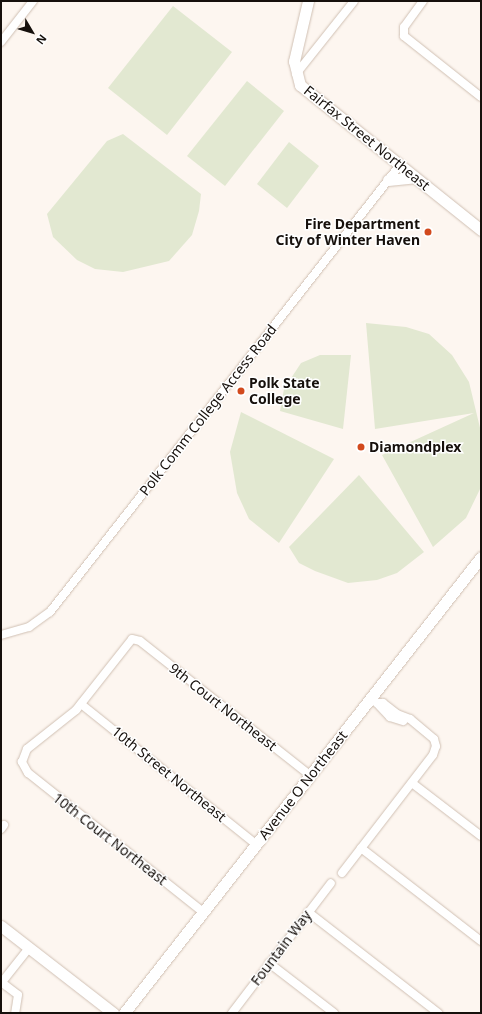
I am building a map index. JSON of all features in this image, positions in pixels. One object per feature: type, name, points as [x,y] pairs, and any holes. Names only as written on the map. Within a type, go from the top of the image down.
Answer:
[{"type":"street","points":[[1,42],[33,1]]},
{"type":"street","name":"Fairfax Street Northeast","points":[[308,1],[294,61],[296,74],[300,85],[310,95],[481,230]]},
{"type":"street","points":[[296,74],[354,1]]},
{"type":"street","points":[[423,1],[404,27],[404,36],[481,97]]},
{"type":"street","name":"Polk Comm College Access Road","points":[[1,635],[29,627],[50,612],[400,165]]},
{"type":"street","points":[[388,180],[415,177]]},
{"type":"street","name":"Avenue O Northeast","points":[[124,1013],[256,844],[374,701],[481,557]]},
{"type":"street","name":"9th Court Northeast","points":[[81,704],[132,639],[140,641],[311,776]]},
{"type":"street","points":[[342,873],[433,755],[436,746],[428,733],[413,723],[390,717],[378,707],[374,701]]},
{"type":"street","name":"10th Court Northeast","points":[[81,704],[27,749],[22,762],[28,773],[203,912]]},
{"type":"street","name":"10th Street Northeast","points":[[81,704],[256,844]]},
{"type":"street","points":[[412,782],[481,836]]},
{"type":"street","points":[[361,848],[481,941]]},
{"type":"street","name":"Fountain Way","points":[[232,1013],[331,883]]},
{"type":"street","points":[[308,912],[438,1013]]},
{"type":"street","points":[[1,926],[113,1013]]},
{"type":"street","points":[[15,1013],[18,995],[1,982],[29,948]]},
{"type":"street","points":[[269,963],[334,1013]]},
{"type":"green space","points":[[173,6],[232,52],[167,135],[108,88]]},
{"type":"green space","points":[[247,81],[284,111],[225,186],[187,156]]},
{"type":"green space","points":[[123,134],[201,194],[199,211],[192,235],[169,261],[123,272],[95,269],[77,260],[53,237],[47,214],[107,141]]},
{"type":"green space","points":[[289,142],[319,166],[287,208],[257,184]]},
{"type":"green space","points":[[366,323],[406,327],[429,334],[452,355],[469,382],[481,432],[481,487],[466,518],[433,547],[382,455],[474,413],[375,429]]},
{"type":"green space","points":[[320,355],[351,355],[343,429],[280,411],[284,389],[301,363]]},
{"type":"green space","points":[[241,412],[334,459],[279,543],[249,519],[237,493],[230,452]]},
{"type":"green space","points":[[359,475],[424,552],[397,573],[377,580],[348,583],[315,571],[299,563],[289,547]]},
{"type":"place","name":"Fire Department City of Winter Haven","points":[[428,232]]},
{"type":"place","name":"Polk State College","points":[[241,391]]},
{"type":"place","name":"Diamondplex","points":[[361,447]]}]
